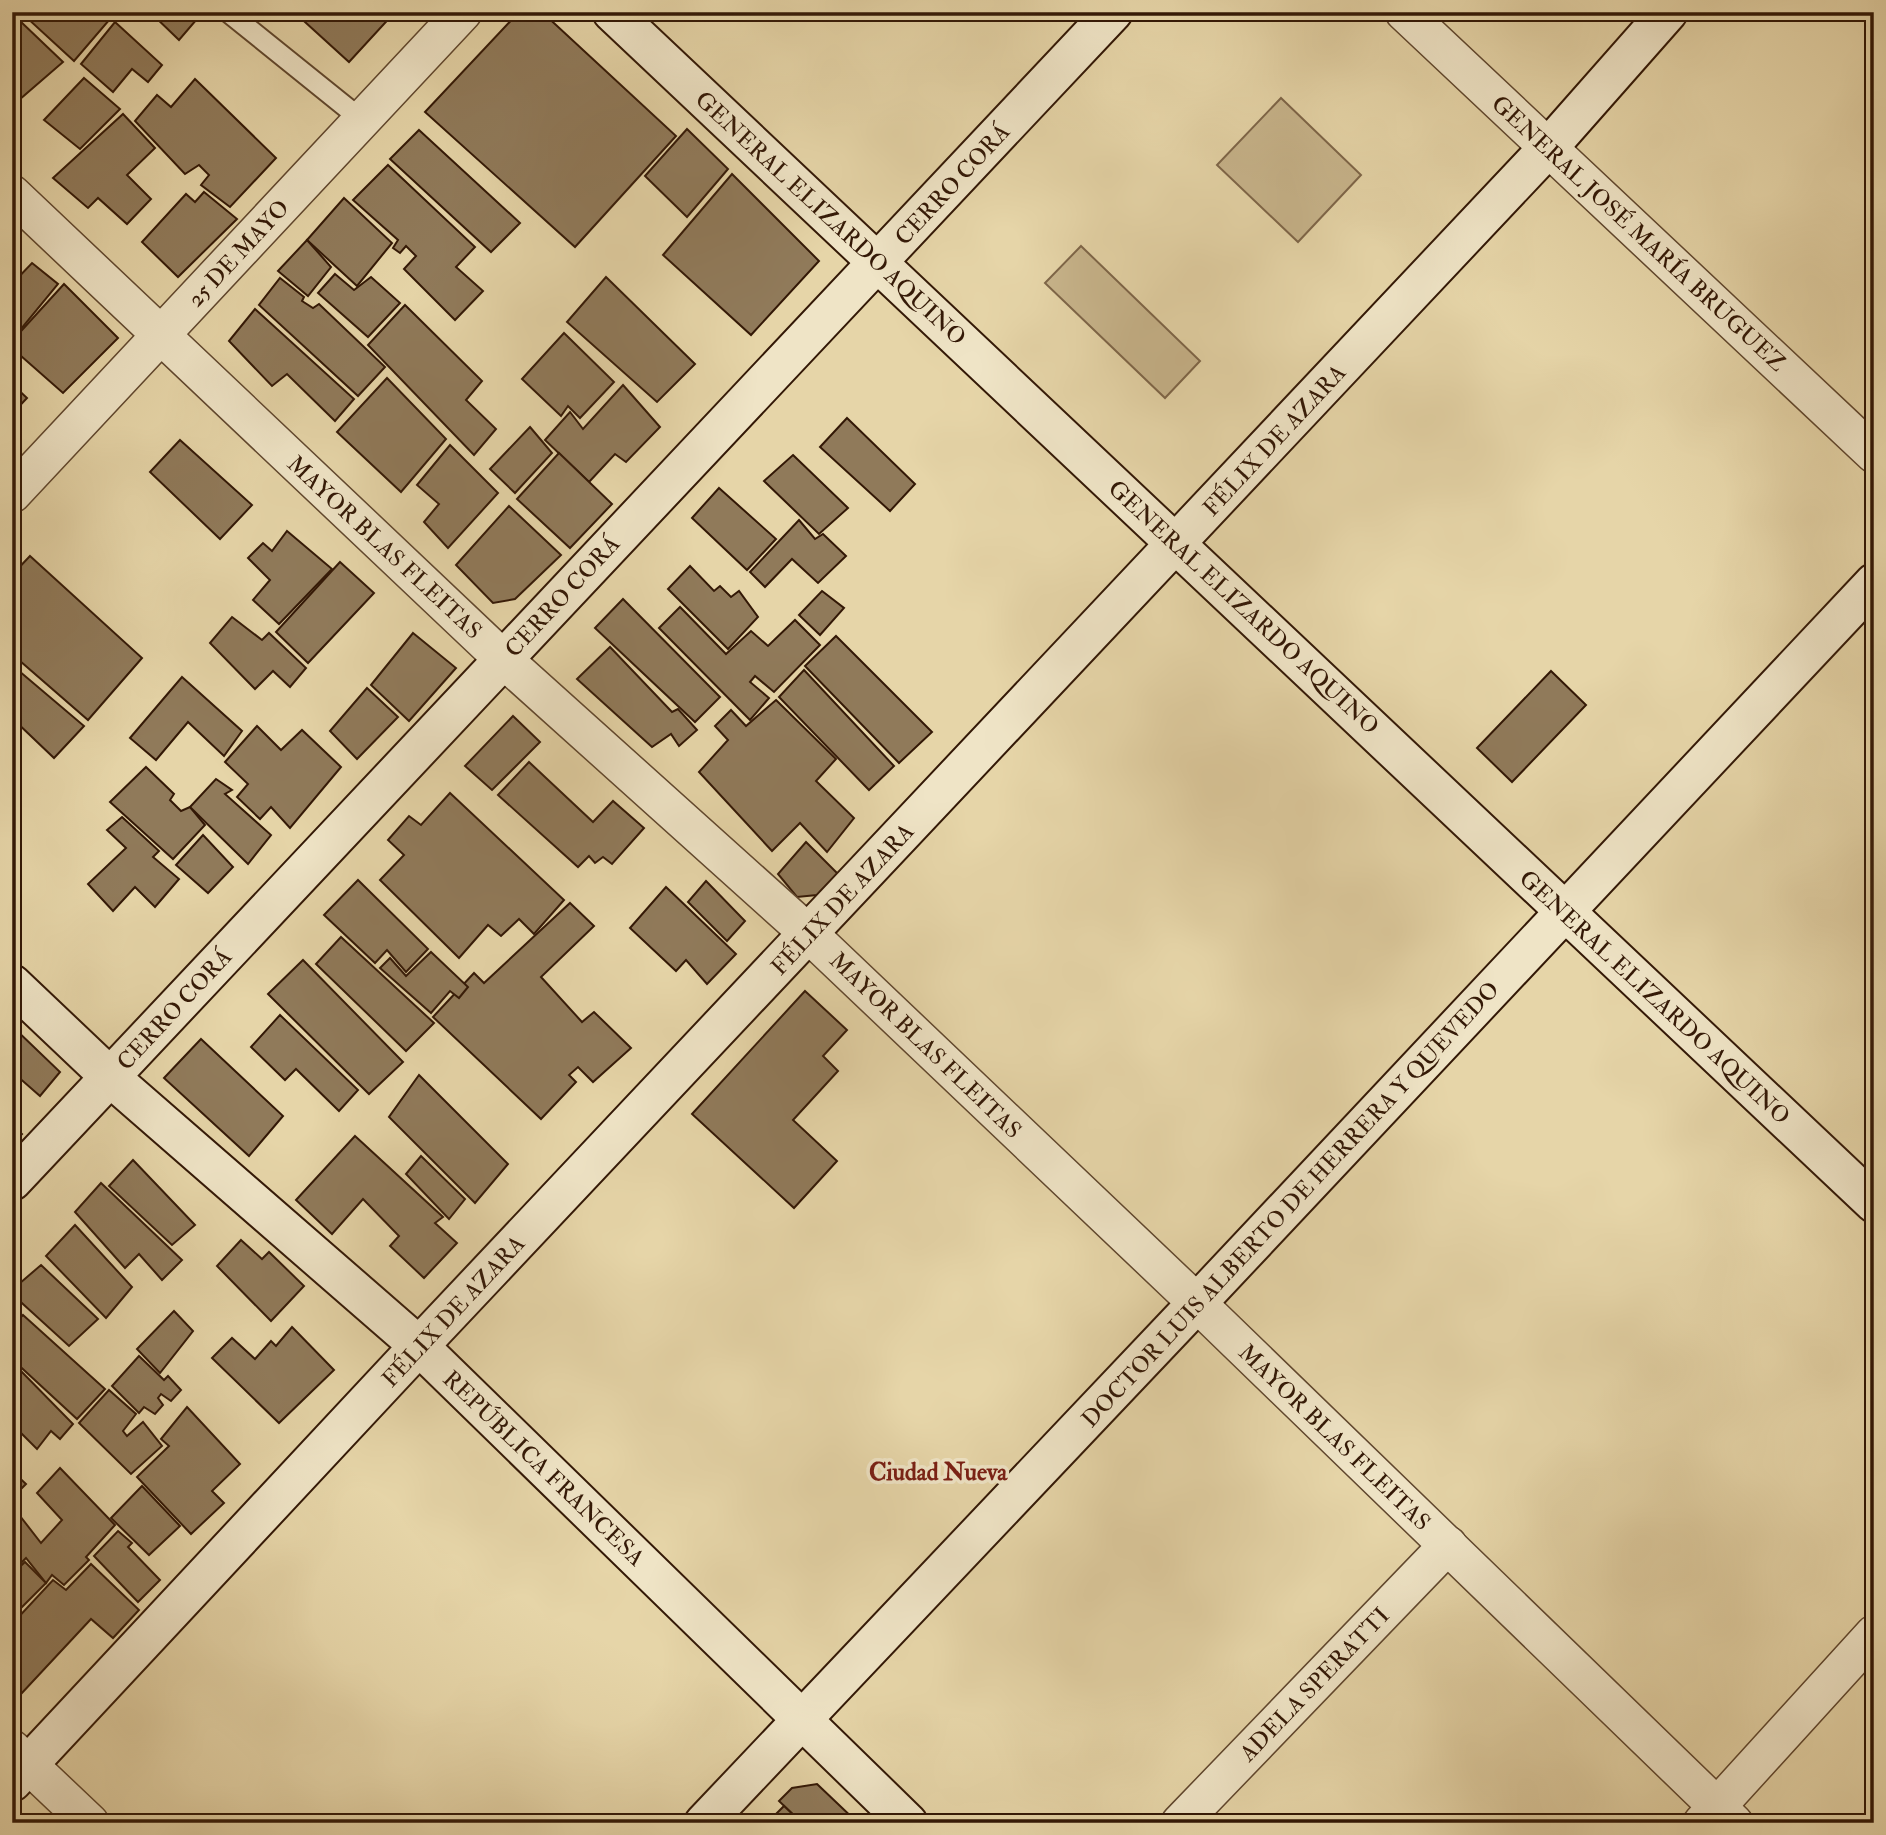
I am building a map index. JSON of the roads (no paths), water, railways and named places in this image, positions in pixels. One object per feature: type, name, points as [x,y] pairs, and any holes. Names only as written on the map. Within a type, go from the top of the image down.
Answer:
[{"type":"street","name":"25 DE MAYO","points":[[12,495],[463,12]]},
{"type":"street","name":"GENERAL ELIZARDO AQUINO","points":[[612,12],[1874,1203]]},
{"type":"street","name":"CERRO CORÁ","points":[[12,1181],[1113,12]]},
{"type":"street","name":"GENERAL JOSÉ MARÍA BRUGUEZ","points":[[1404,12],[1874,454]]},
{"type":"street","name":"FÉLIX DE AZARA","points":[[18,1766],[419,1346],[1177,543],[1548,148],[1668,12]]},
{"type":"street","name":"MAYOR BLAS FLEITAS","points":[[12,194],[503,659],[809,934],[1197,1303],[1448,1545],[1718,1817]]},
{"type":"street","name":"DOCTOR LUIS ALBERTO DE HERRERA Y QUEVEDO","points":[[704,1823],[1874,583]]},
{"type":"street","name":"REPÚBLICA FRANCESA","points":[[12,984],[110,1077],[419,1346],[908,1823]]},
{"type":"street","name":"ADELA SPERATTI","points":[[1180,1823],[1448,1545]]},
{"type":"street","points":[[1718,1817],[1874,1634]]},
{"type":"street","points":[[18,1766],[90,1823]]},
{"type":"lane","points":[[228,12],[362,120]]},
{"type":"district","name":"Ciudad Nueva","points":[[938,1472]]}]
